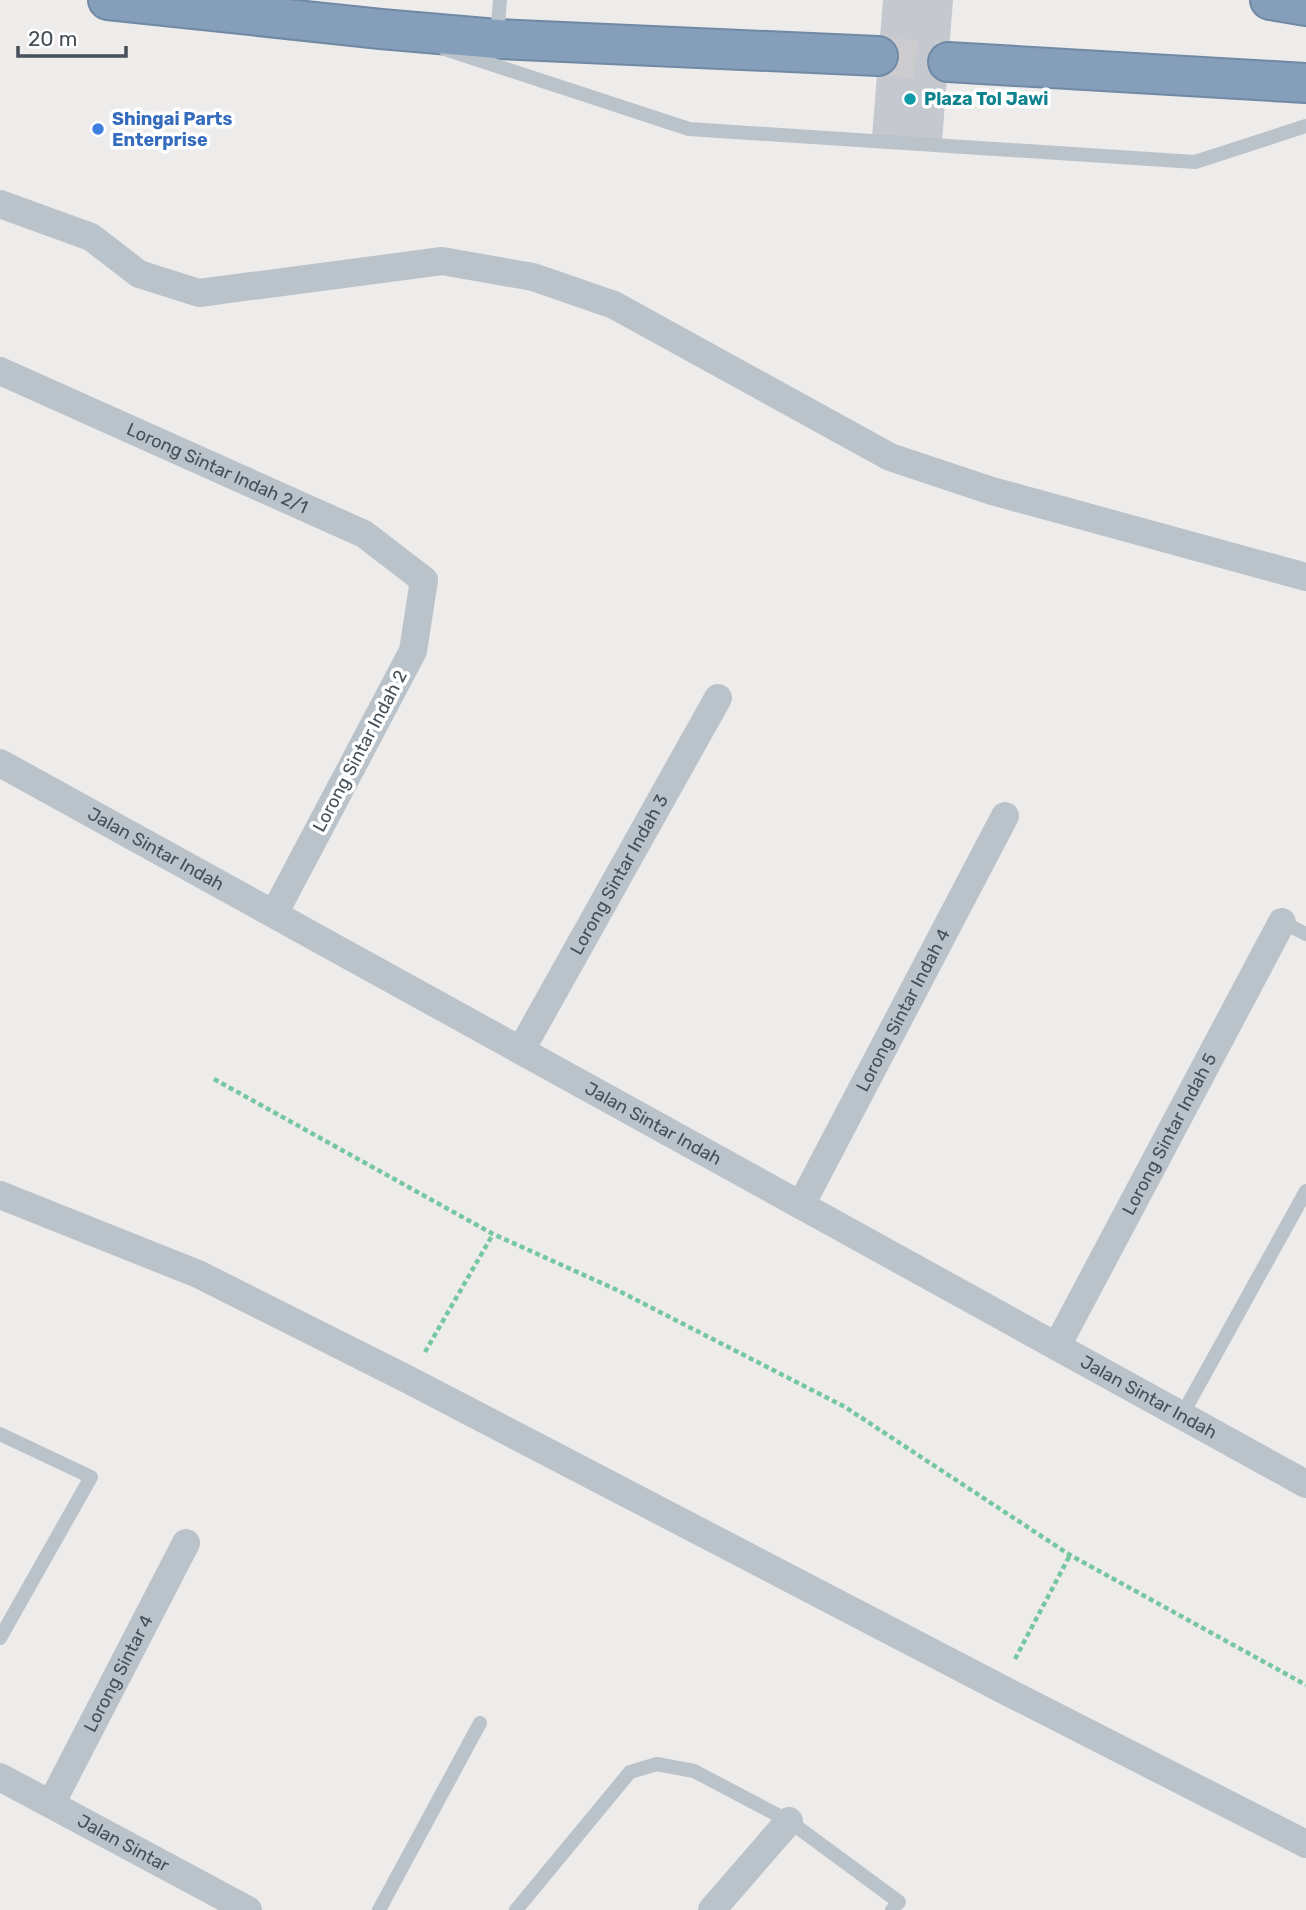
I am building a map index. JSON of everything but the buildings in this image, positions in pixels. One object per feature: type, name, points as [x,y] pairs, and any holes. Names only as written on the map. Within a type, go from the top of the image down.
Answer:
[{"type":"highway","points":[[108,0],[497,39],[878,56]]},
{"type":"highway","points":[[1270,0],[1306,6]]},
{"type":"highway","points":[[948,62],[1306,83]]},
{"type":"street","points":[[0,204],[91,237],[139,274],[199,293],[442,261],[533,277],[614,305],[890,457],[992,491],[1306,577]]},
{"type":"street","name":"Lorong Sintar Indah 2/1","points":[[0,371],[364,534],[424,580]]},
{"type":"street","name":"Lorong Sintar Indah 2","points":[[274,914],[412,651],[424,580]]},
{"type":"street","name":"Lorong Sintar Indah 3","points":[[521,1050],[718,698]]},
{"type":"street","name":"Jalan Sintar Indah","points":[[0,763],[1306,1484]]},
{"type":"street","name":"Lorong Sintar Indah 4","points":[[801,1205],[1005,816]]},
{"type":"street","name":"Lorong Sintar Indah 5","points":[[1057,1346],[1294,928]]},
{"type":"street","points":[[0,1195],[198,1274],[1306,1843]]},
{"type":"street","name":"Lorong Sintar 4","points":[[51,1804],[186,1544]]},
{"type":"street","name":"Jalan Sintar","points":[[0,1777],[248,1910]]},
{"type":"street","points":[[712,1910],[789,1821]]},
{"type":"lane","points":[[497,39],[500,0]]},
{"type":"lane","points":[[382,29],[689,129],[1195,162],[1306,126]]},
{"type":"lane","points":[[1182,1415],[1306,1191]]},
{"type":"lane","points":[[0,1434],[91,1477],[0,1638]]},
{"type":"lane","points":[[379,1910],[480,1723]]},
{"type":"lane","points":[[516,1910],[631,1772],[657,1764],[694,1771],[789,1821],[899,1902],[892,1910]]},
{"type":"path","points":[[214,1080],[493,1234],[617,1290],[845,1407],[1070,1555],[1306,1685]]},
{"type":"path","points":[[409,1380],[493,1234]]},
{"type":"path","points":[[1000,1688],[1070,1555]]},
{"type":"tunnel","points":[[878,56],[948,62]]},
{"type":"place","name":"Plaza Tol Jawi","points":[[910,99]]},
{"type":"place","name":"Shingai Parts Enterprise","points":[[98,129]]}]
